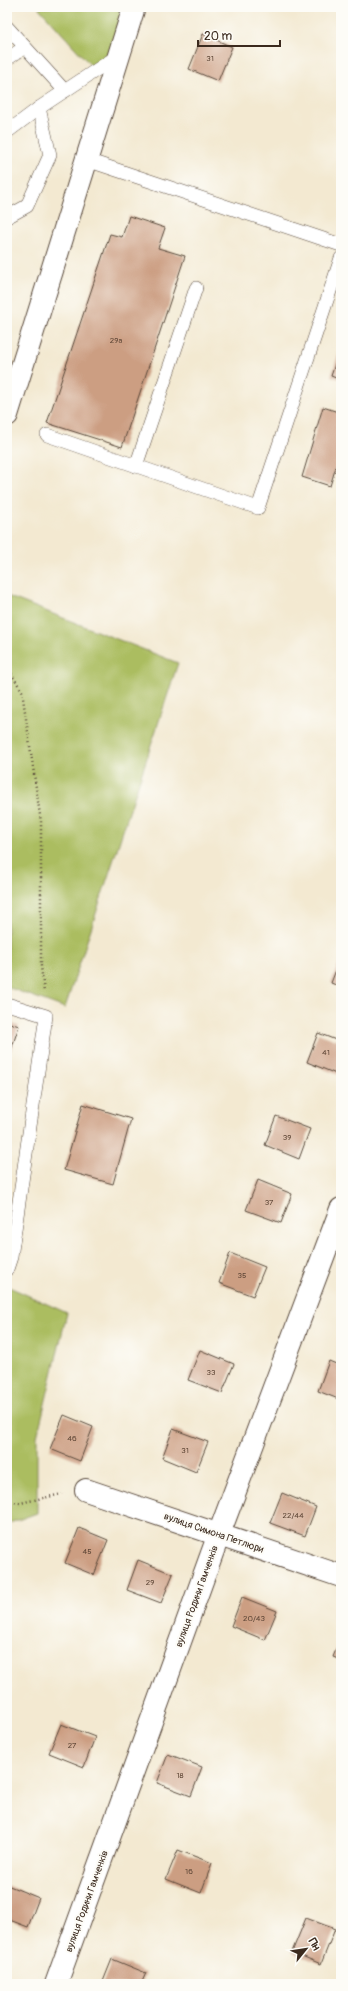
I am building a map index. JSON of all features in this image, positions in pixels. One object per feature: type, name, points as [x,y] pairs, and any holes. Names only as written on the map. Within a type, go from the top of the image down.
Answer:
[{"type":"street","points":[[7,415],[134,7]]},
{"type":"street","name":"вулиця Родини Гамченків","points":[[56,1984],[219,1534],[341,1209]]},
{"type":"street","name":"вулиця Симона Петлюри","points":[[86,1490],[341,1576]]},
{"type":"lane","points":[[7,27],[65,91]]},
{"type":"lane","points":[[7,59],[25,46]]},
{"type":"lane","points":[[7,132],[39,108],[120,54]]},
{"type":"lane","points":[[7,217],[27,206],[50,154],[39,108]]},
{"type":"lane","points":[[87,160],[341,245]]},
{"type":"lane","points":[[47,435],[258,508],[341,258]]},
{"type":"lane","points":[[136,466],[196,288]]},
{"type":"lane","points":[[7,1004],[46,1016],[11,1257],[7,1269]]},
{"type":"path","points":[[7,667],[22,691],[41,822],[41,966],[46,1016]]},
{"type":"path","points":[[7,1501],[20,1503],[86,1490]]},
{"type":"green space","points":[[38,7],[134,7],[120,54],[95,70]]},
{"type":"green space","points":[[7,596],[178,663],[65,1008],[7,987]]},
{"type":"green space","points":[[7,1286],[67,1313],[37,1437],[37,1513],[7,1524]]},
{"type":"building","points":[[203,34],[232,47],[218,81],[189,69]]},
{"type":"building","points":[[129,216],[165,228],[158,248],[185,256],[122,447],[47,423],[110,234],[122,237]]},
{"type":"building","points":[[341,347],[341,380],[331,376]]},
{"type":"building","points":[[323,407],[341,413],[341,450],[330,486],[302,477]]},
{"type":"building","points":[[341,957],[341,987],[331,983]]},
{"type":"building","points":[[7,1022],[19,1026],[7,1062]]},
{"type":"building","points":[[318,1033],[341,1042],[341,1076],[307,1062]]},
{"type":"building","points":[[83,1104],[131,1119],[113,1184],[64,1170]]},
{"type":"building","points":[[276,1116],[310,1129],[299,1159],[265,1145]]},
{"type":"building","points":[[258,1180],[292,1194],[281,1223],[246,1210]]},
{"type":"building","points":[[230,1253],[265,1267],[253,1296],[219,1283]]},
{"type":"building","points":[[200,1350],[234,1364],[222,1393],[188,1380]]},
{"type":"building","points":[[329,1361],[341,1366],[341,1400],[318,1391]]},
{"type":"building","points":[[64,1415],[93,1427],[80,1461],[50,1449]]},
{"type":"building","points":[[173,1429],[208,1442],[196,1472],[162,1458]]},
{"type":"building","points":[[282,1493],[316,1507],[305,1536],[270,1523]]},
{"type":"building","points":[[79,1528],[108,1540],[94,1575],[65,1563]]},
{"type":"building","points":[[138,1560],[173,1574],[161,1603],[127,1590]]},
{"type":"building","points":[[242,1597],[277,1611],[265,1640],[231,1626]]},
{"type":"building","points":[[341,1637],[341,1660],[333,1657]]},
{"type":"building","points":[[61,1724],[95,1737],[84,1767],[49,1753]]},
{"type":"building","points":[[168,1754],[202,1767],[191,1796],[157,1783]]},
{"type":"building","points":[[178,1850],[212,1863],[201,1893],[166,1879]]},
{"type":"building","points":[[7,1885],[39,1898],[28,1927],[7,1919]]},
{"type":"building","points":[[306,1918],[335,1929],[321,1964],[292,1952]]},
{"type":"building","points":[[112,1959],[146,1973],[141,1984],[102,1984]]}]
